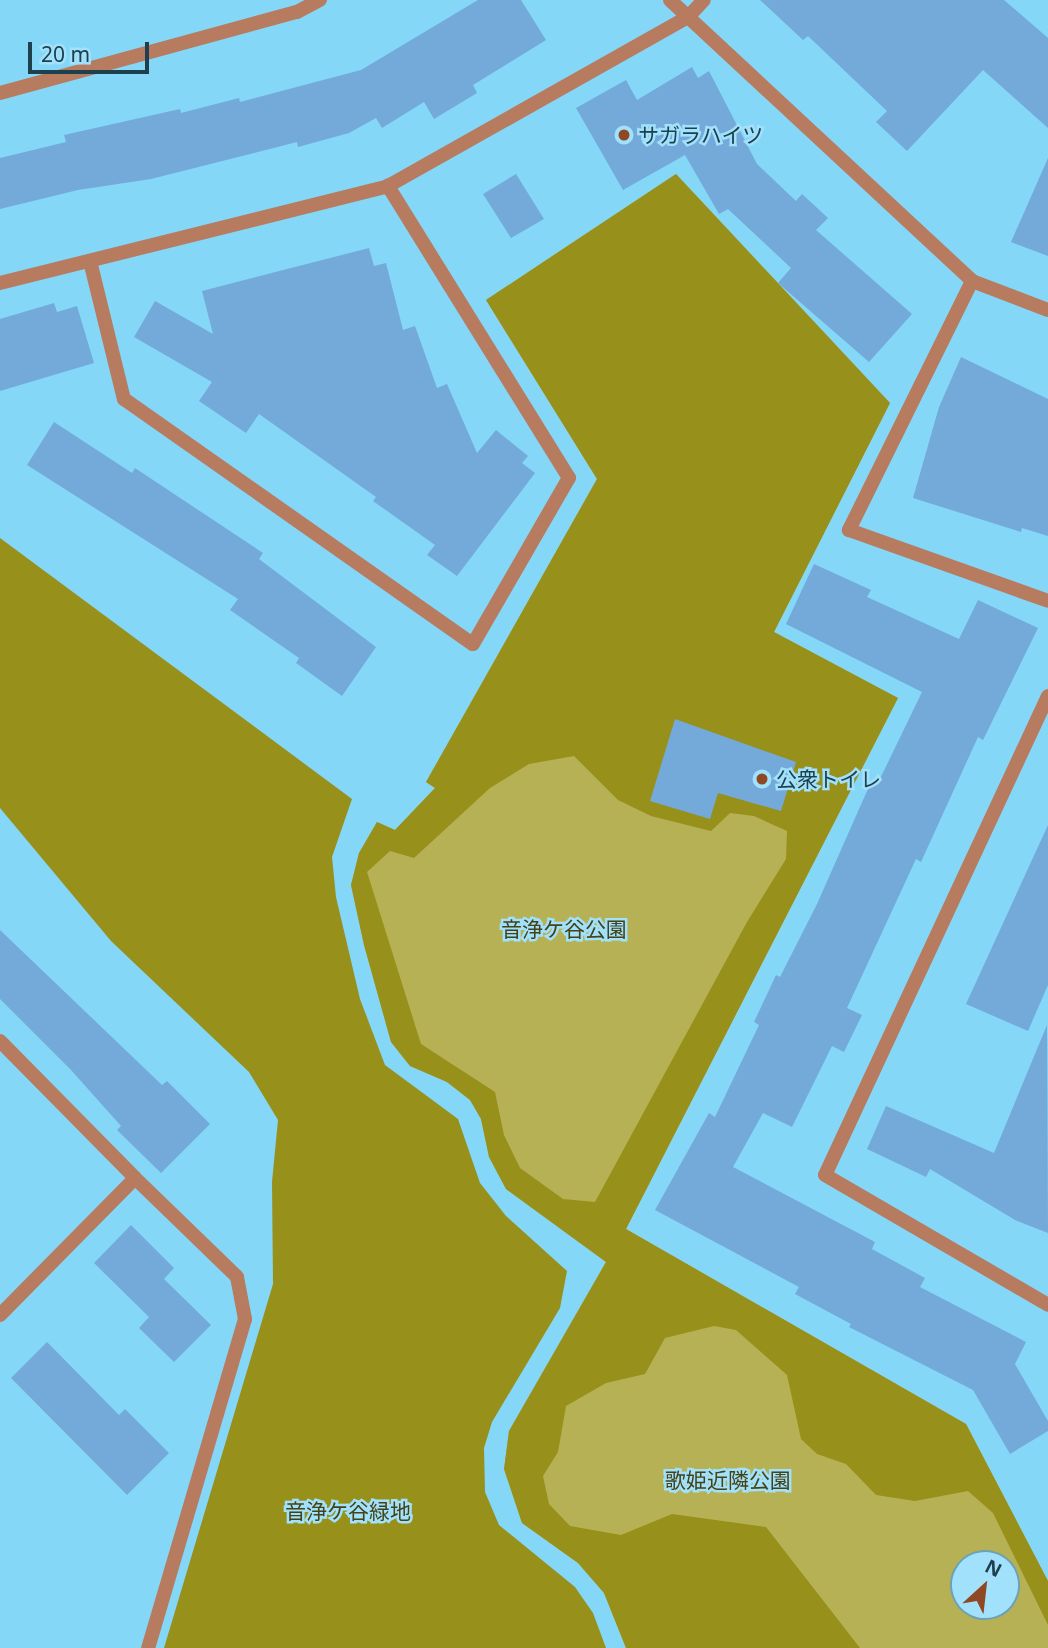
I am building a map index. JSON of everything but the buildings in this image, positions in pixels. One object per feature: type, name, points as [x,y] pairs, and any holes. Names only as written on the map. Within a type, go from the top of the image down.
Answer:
[{"type":"street","points":[[0,93],[298,12],[320,0]]},
{"type":"street","points":[[670,0],[972,281],[1048,310]]},
{"type":"street","points":[[0,283],[388,186],[688,17],[704,0]]},
{"type":"street","points":[[90,261],[124,399],[473,644],[569,478],[388,186]]},
{"type":"street","points":[[972,281],[849,530],[1048,601]]},
{"type":"street","points":[[1048,696],[825,1175],[1048,1306]]},
{"type":"street","points":[[0,1041],[237,1277],[245,1319],[148,1648]]},
{"type":"street","points":[[0,1315],[135,1178]]},
{"type":"green space","name":"音浄ケ谷公園","points":[[676,174],[890,403],[774,632],[898,698],[626,1229],[966,1424],[1048,1581],[1048,1648],[626,1648],[604,1593],[578,1563],[522,1523],[504,1469],[509,1431],[606,1262],[506,1189],[489,1157],[481,1119],[470,1100],[447,1082],[410,1066],[391,1042],[364,945],[351,885],[359,853],[377,822],[395,830],[435,788],[426,782],[597,479],[486,300]]},
{"type":"green space","name":"音浄ケ谷公園","points":[[676,174],[890,403],[774,632],[898,698],[626,1229],[966,1424],[1048,1581],[1048,1625],[1020,1568],[1020,1550],[1011,1550],[993,1513],[968,1491],[915,1501],[876,1495],[846,1464],[817,1454],[801,1439],[787,1375],[736,1330],[714,1326],[665,1338],[645,1374],[606,1383],[566,1406],[558,1452],[543,1476],[549,1504],[570,1526],[621,1535],[672,1514],[766,1527],[860,1648],[626,1648],[604,1593],[578,1563],[522,1523],[504,1469],[509,1431],[606,1262],[506,1189],[489,1157],[481,1119],[470,1100],[447,1082],[410,1066],[391,1042],[364,945],[351,885],[359,853],[377,822],[395,830],[435,788],[426,782],[597,479],[486,300]],"holes":[[[574,756],[618,800],[651,816],[711,831],[730,813],[754,816],[787,831],[786,859],[747,922],[595,1202],[563,1199],[520,1168],[504,1135],[495,1092],[421,1044],[367,872],[390,851],[414,858],[490,788],[529,764]]]},
{"type":"green space","name":"音浄ケ谷緑地","points":[[0,538],[352,799],[332,857],[336,897],[360,999],[385,1065],[458,1119],[480,1183],[506,1216],[567,1271],[560,1308],[492,1422],[484,1448],[485,1492],[499,1525],[575,1587],[593,1613],[606,1648],[164,1648],[273,1284],[272,1182],[278,1120],[249,1072],[111,941],[0,808]]},
{"type":"place","name":"サガラハイツ","points":[[624,135]]},
{"type":"place","name":"公衆トイレ","points":[[762,779]]},
{"type":"park label","name":"歌姫近隣公園","points":[[728,1480]]}]
